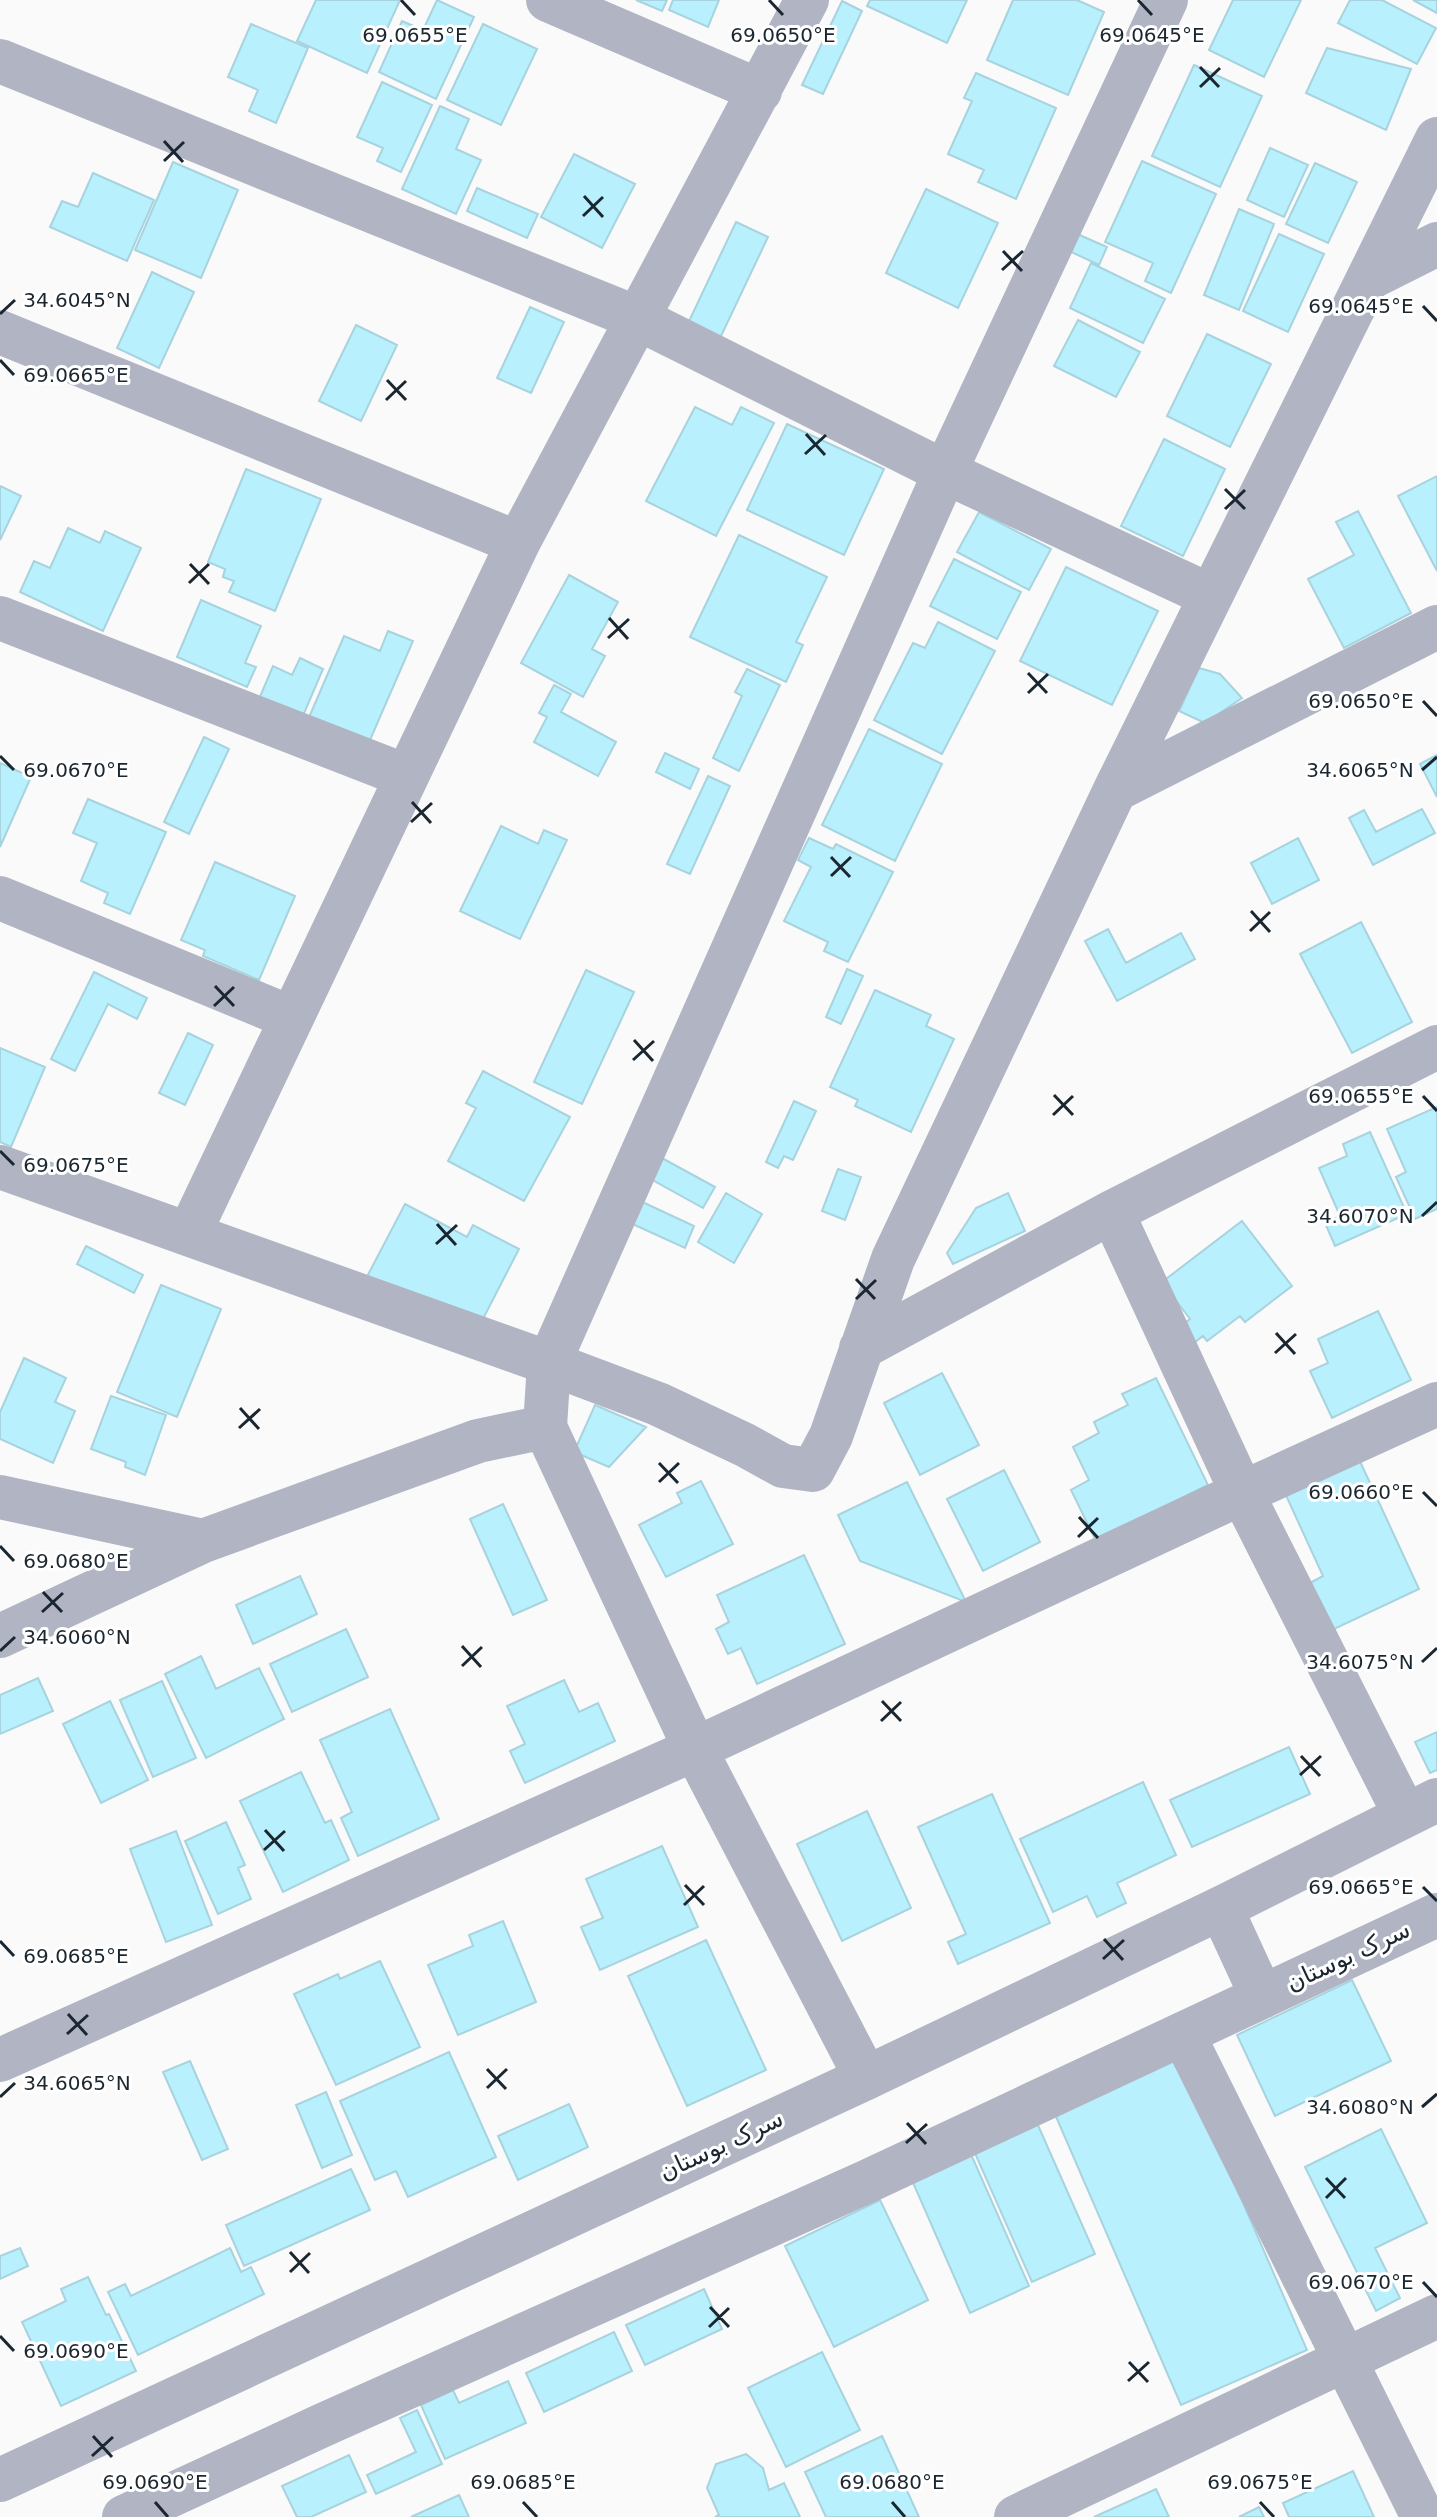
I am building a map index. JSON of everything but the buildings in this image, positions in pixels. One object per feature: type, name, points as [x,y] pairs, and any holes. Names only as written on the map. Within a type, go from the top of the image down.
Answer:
[{"type":"street","points":[[548,0],[760,91]]},
{"type":"street","points":[[189,1234],[518,543],[807,0]]},
{"type":"street","points":[[866,2078],[695,1749],[545,1427],[549,1363],[945,472],[1166,0]]},
{"type":"street","points":[[0,61],[637,318],[945,472],[1211,596]]},
{"type":"street","points":[[0,1167],[549,1363],[658,1404],[783,1466],[813,1470],[831,1436],[893,1259],[1115,790],[1437,139]]},
{"type":"street","points":[[1368,279],[1437,244]]},
{"type":"street","points":[[0,332],[518,543]]},
{"type":"street","points":[[0,618],[406,776]]},
{"type":"street","points":[[1115,790],[1437,627]]},
{"type":"street","points":[[0,898],[292,1018]]},
{"type":"street","points":[[861,1348],[1112,1212],[1437,1047]]},
{"type":"street","points":[[1112,1212],[1242,1493],[1421,1807]]},
{"type":"street","points":[[0,2060],[695,1749],[1437,1404]]},
{"type":"street","points":[[0,1636],[203,1541],[478,1441],[545,1427]]},
{"type":"street","points":[[0,1497],[203,1541]]},
{"type":"street","name":"سرک بوستان","points":[[0,2480],[866,2078],[1221,1908],[1421,1807]]},
{"type":"street","points":[[1221,1908],[1262,1997]]},
{"type":"street","name":"سرک بوستان","points":[[124,2517],[866,2182],[1437,1915]]},
{"type":"street","points":[[1183,2034],[1423,2517]]},
{"type":"street","points":[[1016,2517],[1437,2316]]}]
